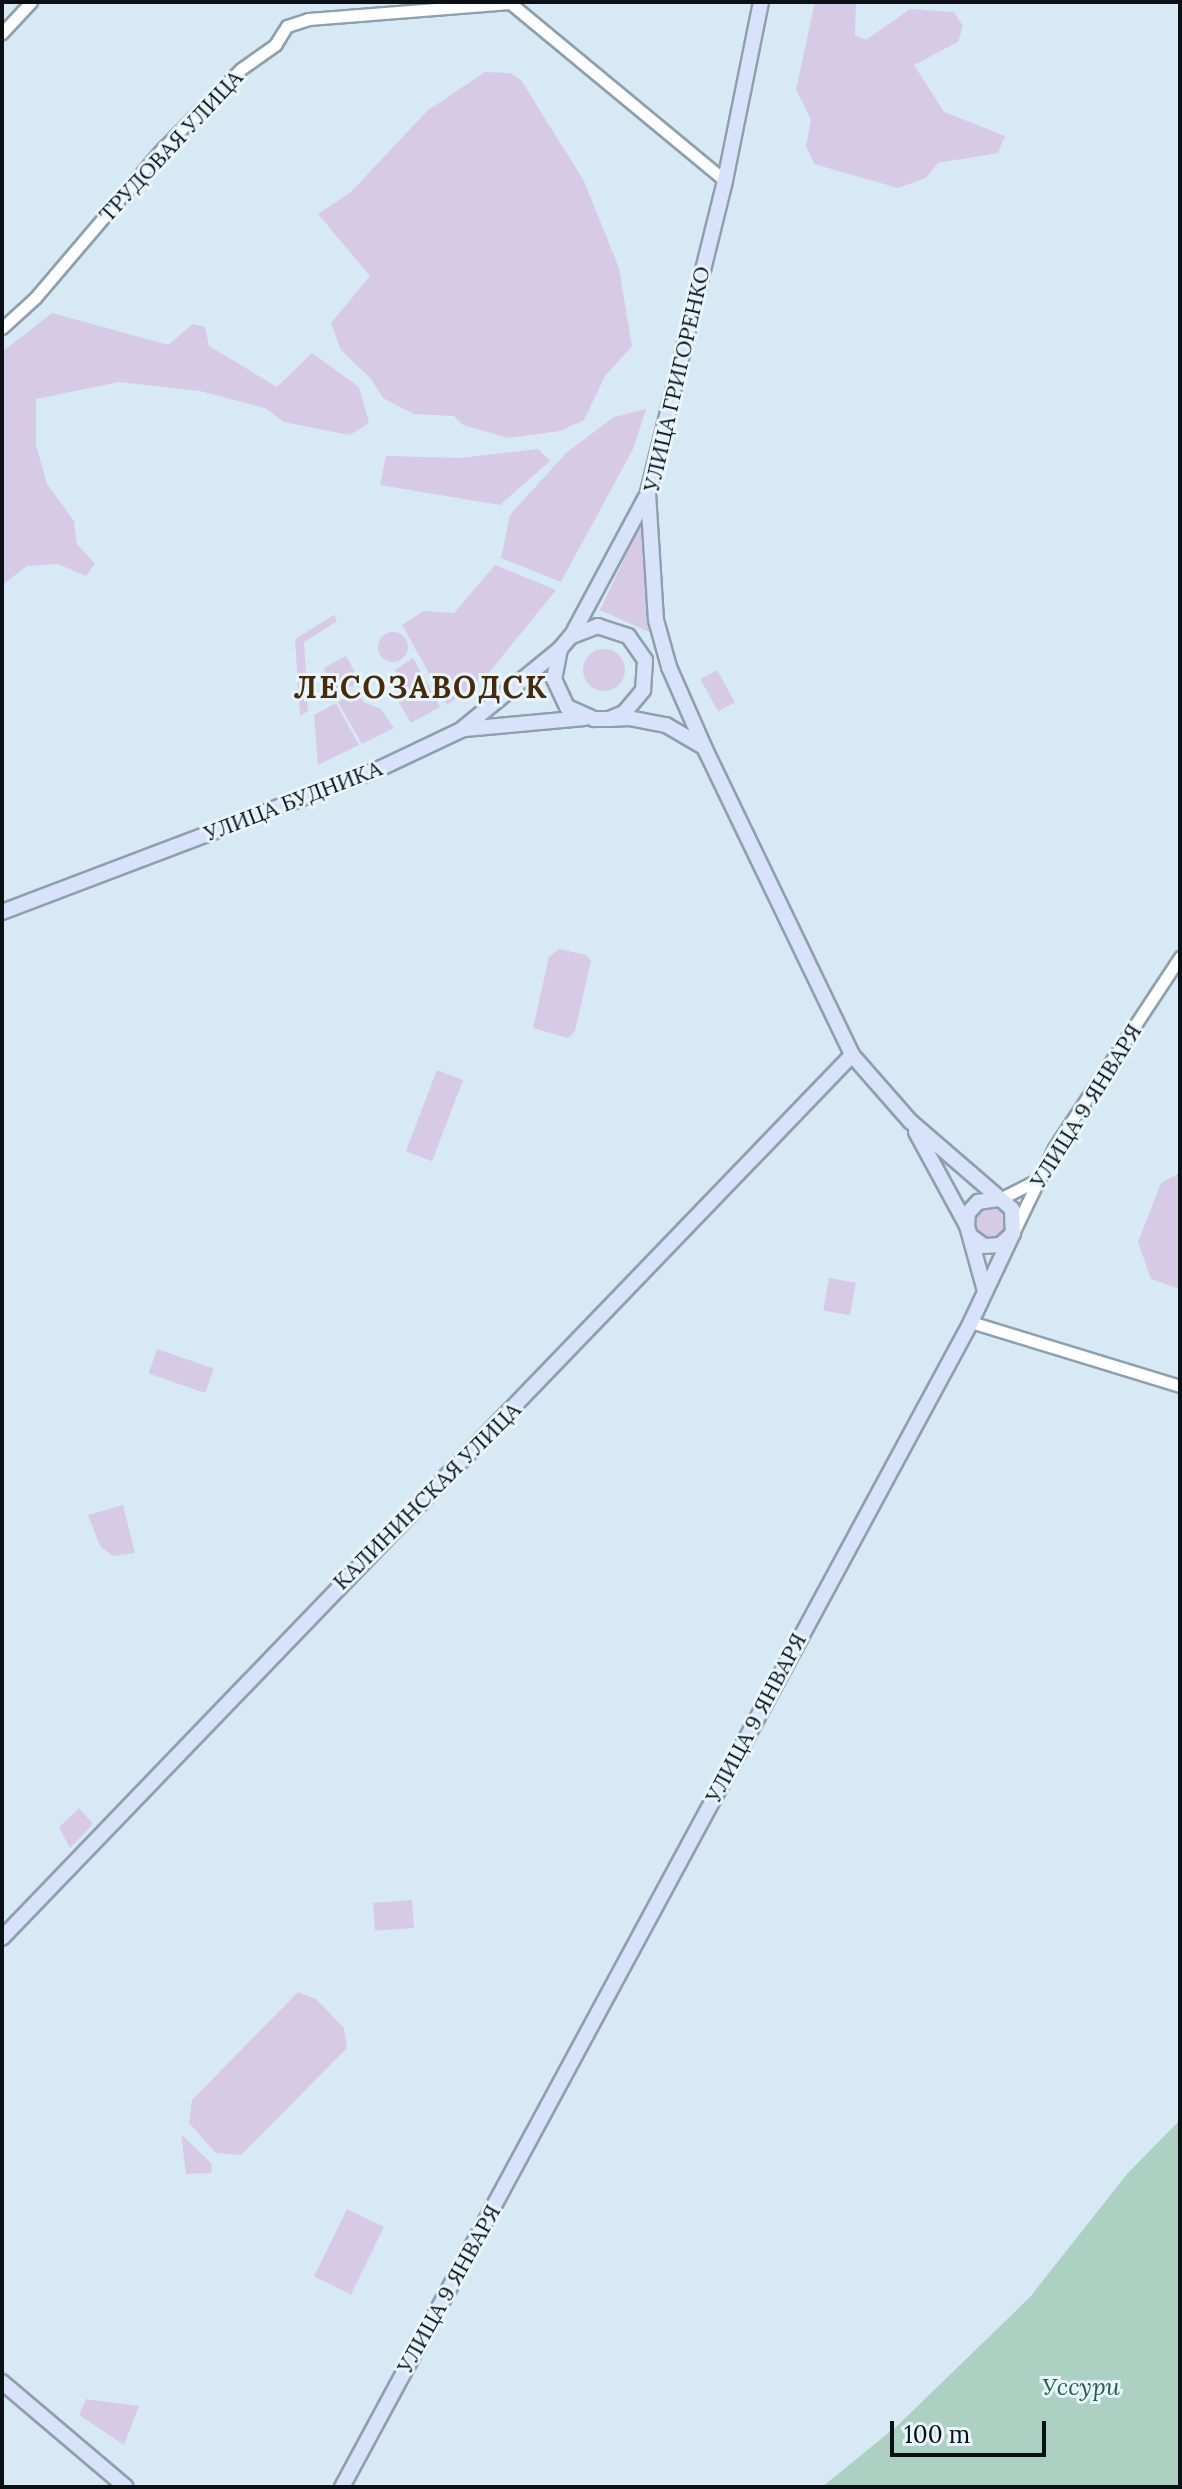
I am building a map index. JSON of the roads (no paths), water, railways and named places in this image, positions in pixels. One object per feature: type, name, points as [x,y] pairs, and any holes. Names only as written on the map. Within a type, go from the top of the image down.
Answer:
[{"type":"main road","name":"УЛИЦА ГРИГОРЕНКО","points":[[761,2],[725,181],[648,493],[656,620],[672,674],[705,749],[852,1055],[910,1121]]},
{"type":"main road","name":"УЛИЦА БУДНИКА","points":[[2,912],[381,768],[461,730],[565,643],[648,493]]},
{"type":"main road","points":[[609,719],[624,713],[643,690],[645,660],[656,620]]},
{"type":"main road","points":[[592,719],[567,707],[558,694],[554,664],[565,643],[598,626],[614,629],[628,636],[645,660],[672,674]]},
{"type":"main road","points":[[461,730],[609,719],[666,725],[705,749]]},
{"type":"main road","name":"КАЛИНИНСКАЯ УЛИЦА","points":[[2,1938],[852,1055]]},
{"type":"main road","points":[[910,1121],[1000,1199],[1015,1217],[1013,1233],[992,1247],[969,1231],[910,1121]]},
{"type":"main road","points":[[985,1292],[969,1231],[968,1213],[978,1202],[1000,1199]]},
{"type":"main road","name":"УЛИЦА 9 ЯНВАРЯ","points":[[342,2487],[971,1322],[1013,1233]]},
{"type":"main road","points":[[2,2382],[126,2487]]},
{"type":"street","points":[[2,33],[31,2]]},
{"type":"street","points":[[509,2],[725,181]]},
{"type":"street","name":"ТРУДОВАЯ УЛИЦА","points":[[2,328],[35,298],[162,149],[241,69],[275,45],[287,26],[308,19],[509,2]]},
{"type":"street","name":"УЛИЦА 9 ЯНВАРЯ","points":[[1013,1233],[1037,1179],[1180,957]]},
{"type":"street","points":[[1000,1199],[1037,1179]]},
{"type":"street","points":[[971,1322],[1180,1386]]},
{"type":"water","name":"Уссури","points":[[1180,2120],[1180,2487],[822,2487],[897,2426],[1030,2297],[1127,2174]]},
{"type":"district","name":"ЛЕСОЗАВОДСК","points":[[421,687]]}]
